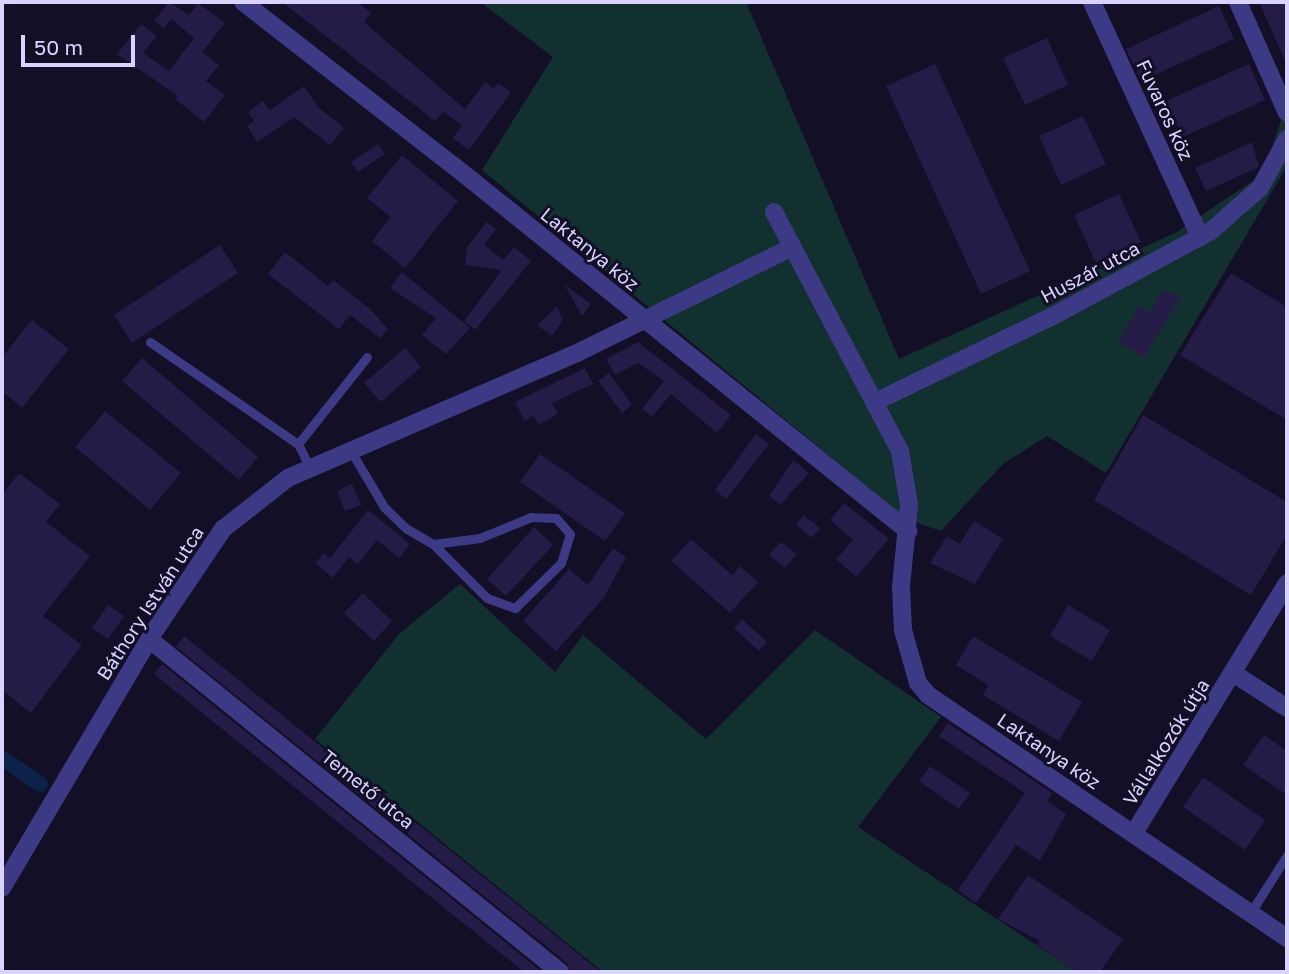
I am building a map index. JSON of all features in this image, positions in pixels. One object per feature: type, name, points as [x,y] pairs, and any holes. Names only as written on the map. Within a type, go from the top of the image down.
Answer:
[{"type":"street","name":"Laktanya köz","points":[[243,2],[908,531]]},
{"type":"street","name":"Fuvaros köz","points":[[1092,2],[1200,237]]},
{"type":"street","points":[[1237,2],[1287,113]]},
{"type":"street","name":"Huszár utca","points":[[877,401],[1053,316],[1200,237],[1241,209],[1261,188],[1287,139]]},
{"type":"street","name":"Laktanya köz","points":[[774,212],[790,248],[877,401],[901,451],[908,484],[908,531],[901,587],[903,630],[918,683],[928,695],[1287,938]]},
{"type":"street","name":"Báthory István utca","points":[[2,888],[149,639],[223,529],[288,478],[352,453],[576,353],[641,318],[790,248]]},
{"type":"street","name":"Vállalkozók útja","points":[[1134,833],[1285,590]]},
{"type":"street","name":"Temető utca","points":[[149,639],[561,972]]},
{"type":"street","name":"Vállalkozók útja","points":[[1233,673],[1287,708]]},
{"type":"lane","points":[[150,342],[298,444],[312,469]]},
{"type":"lane","points":[[298,444],[367,357]]},
{"type":"lane","points":[[352,453],[384,507],[407,529],[433,544],[487,598],[514,608],[561,563],[570,534],[556,518],[531,517],[480,538],[433,544]]},
{"type":"lane","points":[[1251,912],[1287,855]]},
{"type":"green space","points":[[480,2],[746,2],[899,359],[1175,233],[1263,174],[1282,117],[1287,120],[1287,166],[1106,473],[1047,436],[1003,464],[941,531],[906,519],[482,170],[553,57]]},
{"type":"green space","points":[[460,584],[555,672],[583,635],[706,739],[815,630],[941,717],[858,827],[1077,972],[603,972],[315,739],[399,634]]},
{"type":"building","points":[[169,2],[189,15],[198,3],[225,23],[202,52],[219,65],[206,81],[225,95],[204,122],[175,99],[178,96],[117,54],[141,24],[157,36],[143,53],[169,71],[194,38],[171,19],[164,28],[154,21]]},
{"type":"building","points":[[282,2],[357,2],[371,13],[364,22],[465,109],[485,82],[494,89],[498,83],[511,92],[469,150],[453,138],[462,125],[443,112],[435,121]]},
{"type":"building","points":[[1259,2],[1287,2],[1287,65]]},
{"type":"building","points":[[1219,6],[1234,39],[1141,81],[1126,49]]},
{"type":"building","points":[[1047,38],[1068,85],[1025,105],[1003,58]]},
{"type":"building","points":[[935,64],[1030,271],[981,294],[886,86]]},
{"type":"building","points":[[1249,64],[1265,100],[1183,137],[1166,101]]},
{"type":"building","points":[[304,86],[318,107],[344,128],[330,145],[294,117],[257,142],[247,126],[254,121],[248,112],[263,101],[270,110]]},
{"type":"building","points":[[1083,116],[1106,164],[1061,185],[1039,136]]},
{"type":"building","points":[[1252,142],[1259,167],[1206,191],[1195,168]]},
{"type":"building","points":[[378,144],[385,154],[358,172],[351,162]]},
{"type":"building","points":[[402,155],[458,201],[405,268],[372,241],[391,217],[367,198]]},
{"type":"building","points":[[1119,194],[1141,242],[1096,263],[1074,215]]},
{"type":"building","points":[[487,222],[496,229],[484,245],[504,260],[514,247],[531,261],[475,330],[464,321],[502,270],[465,265],[467,247]]},
{"type":"building","points":[[220,245],[238,273],[132,343],[114,315]]},
{"type":"building","points":[[285,252],[328,286],[333,280],[370,309],[388,329],[380,338],[350,315],[339,329],[268,274]]},
{"type":"building","points":[[402,272],[470,328],[446,354],[422,335],[436,318],[390,288]]},
{"type":"building","points":[[1231,273],[1287,307],[1287,420],[1180,355]]},
{"type":"building","points":[[564,284],[591,304],[582,316]]},
{"type":"building","points":[[1164,289],[1180,298],[1144,357],[1118,342],[1140,306],[1150,313]]},
{"type":"building","points":[[557,306],[563,320],[552,336],[537,325]]},
{"type":"building","points":[[32,320],[69,349],[22,408],[2,391],[2,357]]},
{"type":"building","points":[[638,342],[731,415],[717,433],[671,394],[652,417],[642,409],[664,381],[638,363],[615,375],[606,359]]},
{"type":"building","points":[[405,348],[421,367],[381,402],[364,383]]},
{"type":"building","points":[[142,358],[258,457],[239,480],[122,381]]},
{"type":"building","points":[[585,368],[593,384],[552,403],[558,414],[538,425],[534,416],[525,421],[515,402]]},
{"type":"building","points":[[609,373],[632,405],[622,413],[598,381]]},
{"type":"building","points":[[105,411],[181,473],[150,510],[75,447]]},
{"type":"building","points":[[1143,415],[1287,502],[1287,535],[1251,595],[1094,500]]},
{"type":"building","points":[[756,434],[769,444],[726,499],[715,490]]},
{"type":"building","points":[[540,454],[625,513],[605,541],[520,482]]},
{"type":"building","points":[[793,460],[809,473],[780,505],[769,496]]},
{"type":"building","points":[[19,473],[60,504],[46,522],[90,556],[43,616],[82,645],[31,713],[2,690],[2,495]]},
{"type":"building","points":[[352,484],[361,505],[345,511],[337,491]]},
{"type":"building","points":[[844,503],[889,539],[856,577],[836,559],[853,540],[830,520]]},
{"type":"building","points":[[368,510],[410,544],[399,558],[377,540],[358,564],[349,557],[333,578],[315,563],[324,553],[330,558]]},
{"type":"building","points":[[804,515],[820,528],[811,538],[796,524]]},
{"type":"building","points":[[974,521],[1003,539],[975,584],[930,563],[947,536],[960,544]]},
{"type":"building","points":[[534,527],[553,545],[506,596],[487,579]]},
{"type":"building","points":[[691,539],[732,575],[740,566],[758,582],[730,613],[671,561]]},
{"type":"building","points":[[781,542],[797,554],[785,568],[769,555]]},
{"type":"building","points":[[613,548],[626,557],[603,599],[556,651],[523,621],[569,569],[588,585]]},
{"type":"building","points":[[363,593],[392,621],[374,641],[344,613]]},
{"type":"building","points":[[108,605],[124,616],[108,639],[92,628]]},
{"type":"building","points":[[1068,605],[1110,630],[1092,661],[1050,636]]},
{"type":"building","points":[[742,619],[767,642],[759,651],[734,628]]},
{"type":"building","points":[[184,636],[601,972],[571,972],[567,963],[176,647]]},
{"type":"building","points":[[973,636],[1082,702],[1059,741],[983,695],[988,685],[956,665]]},
{"type":"building","points":[[162,664],[542,972],[524,972],[154,674]]},
{"type":"building","points":[[948,723],[1052,793],[1047,801],[1066,814],[1040,861],[1016,845],[976,903],[958,890],[1025,793],[939,736]]},
{"type":"building","points":[[1264,735],[1287,751],[1287,795],[1243,765]]},
{"type":"building","points":[[930,766],[970,793],[959,809],[919,781]]},
{"type":"building","points":[[1203,777],[1265,820],[1245,850],[1183,807]]},
{"type":"building","points":[[1028,875],[1123,939],[1100,972],[1077,972],[1037,945],[1040,941],[998,919]]},
{"type":"waterway","points":[[2,758],[40,784]]}]
